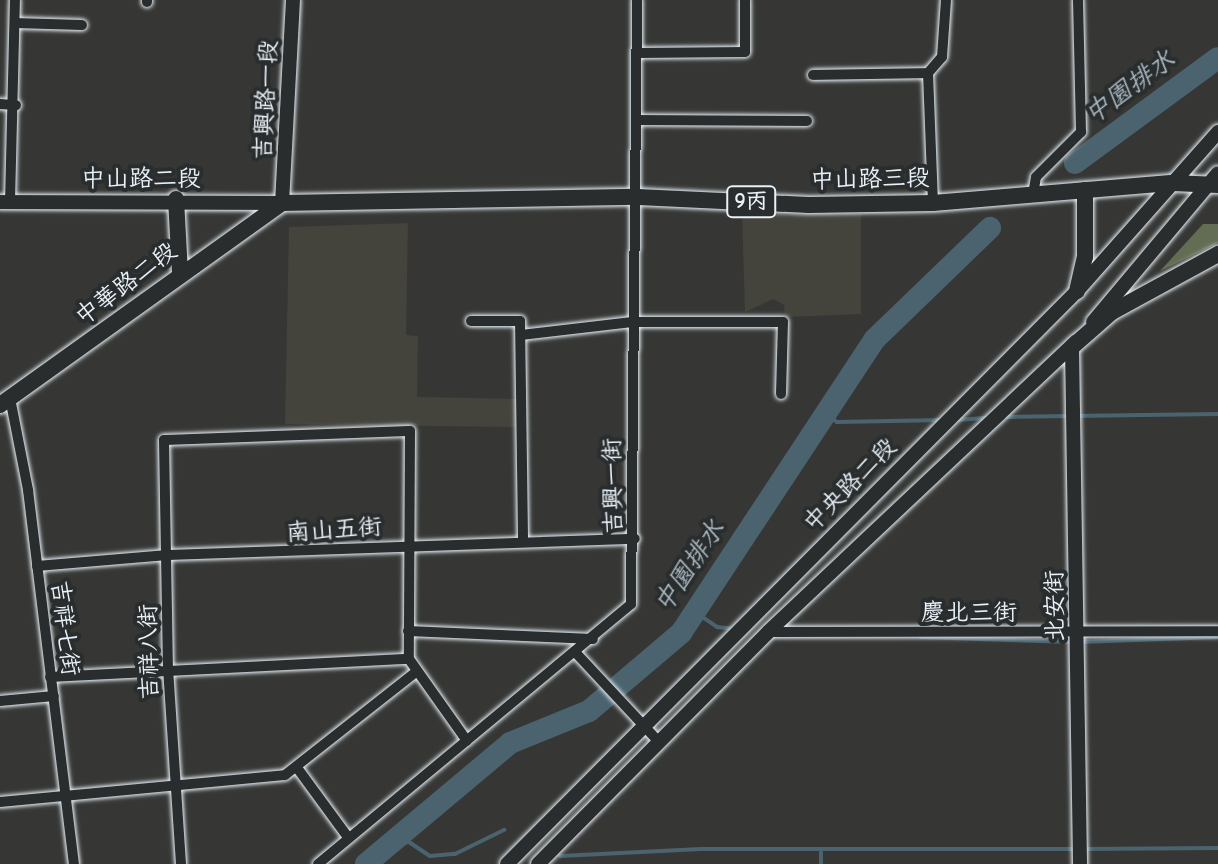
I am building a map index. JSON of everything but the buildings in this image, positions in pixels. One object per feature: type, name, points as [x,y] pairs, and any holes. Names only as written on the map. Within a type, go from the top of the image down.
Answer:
[{"type":"main road","name":"中山路三段","points":[[282,203],[638,197],[809,205],[933,203],[1215,181]]},
{"type":"main road","points":[[1077,291],[1085,257],[1085,190]]},
{"type":"main road","points":[[176,199],[180,273]]},
{"type":"main road","name":"中華路二段","points":[[5,402],[180,273],[282,203]]},
{"type":"main road","points":[[1072,347],[1112,312],[1218,254]]},
{"type":"street","points":[[5,202],[16,105],[15,0]]},
{"type":"street","name":"吉興路一段","points":[[282,203],[293,0]]},
{"type":"street","name":"吉興一街","points":[[318,864],[347,836],[577,655],[631,604],[635,539],[632,322],[638,197],[637,0]]},
{"type":"street","points":[[638,53],[745,52],[745,0]]},
{"type":"street","points":[[933,203],[928,73],[942,57],[946,0]]},
{"type":"street","points":[[1033,194],[1036,177],[1081,132],[1078,0]]},
{"type":"street","points":[[15,23],[82,25]]},
{"type":"street","points":[[813,75],[928,73]]},
{"type":"street","points":[[0,104],[16,105]]},
{"type":"street","points":[[639,120],[807,121]]},
{"type":"street","name":"中央路二段","points":[[507,864],[641,724],[1077,291],[1218,132]]},
{"type":"street","name":"中央路二段","points":[[538,864],[768,632],[1072,347],[1215,181]]},
{"type":"street","name":"中山路二段","points":[[5,202],[176,199],[282,203]]},
{"type":"street","points":[[471,321],[520,321],[523,541]]},
{"type":"street","points":[[521,335],[632,322],[783,322],[781,394]]},
{"type":"street","name":"北安街","points":[[1072,347],[1080,864]]},
{"type":"street","name":"吉祥七街","points":[[5,402],[37,566],[74,864]]},
{"type":"street","name":"吉祥八街","points":[[181,864],[168,670],[164,440],[410,431],[408,545]]},
{"type":"street","name":"南山五街","points":[[37,566],[168,555],[280,554],[408,545],[635,539]]},
{"type":"street","points":[[408,545],[409,659],[467,741]]},
{"type":"street","points":[[408,631],[593,639]]},
{"type":"street","name":"慶北三街","points":[[768,632],[1077,634],[1218,631]]},
{"type":"street","points":[[577,655],[659,742]]},
{"type":"street","points":[[50,677],[409,659]]},
{"type":"street","points":[[0,802],[285,775],[298,769],[416,672]]},
{"type":"street","points":[[0,701],[54,696]]},
{"type":"street","points":[[298,769],[347,836]]},
{"type":"shaded area","points":[[861,214],[861,314],[785,317],[784,305],[773,299],[745,312],[742,215]]},
{"type":"shaded area","points":[[408,223],[406,335],[418,336],[417,397],[519,399],[519,427],[285,424],[289,227]]},
{"type":"green space","points":[[1203,224],[1218,224],[1218,243],[1160,271]]},
{"type":"waterway","name":"中園排水","points":[[1075,163],[1218,58]]},
{"type":"waterway","name":"中園排水","points":[[366,864],[510,743],[589,711],[681,633],[875,339],[990,228]]},
{"type":"waterway","points":[[1005,417],[1218,414]]},
{"type":"waterway","points":[[827,415],[837,422],[944,420]]},
{"type":"waterway","points":[[957,420],[988,418]]},
{"type":"waterway","points":[[695,612],[717,627],[736,629]]},
{"type":"waterway","points":[[921,637],[1072,642]]},
{"type":"waterway","points":[[1081,642],[1218,637]]},
{"type":"waterway","points":[[385,845],[409,842],[430,856],[455,854],[504,830]]},
{"type":"waterway","points":[[1084,849],[1218,848]]},
{"type":"waterway","points":[[560,856],[701,849],[1076,849]]},
{"type":"waterway","points":[[821,852],[821,864]]}]
